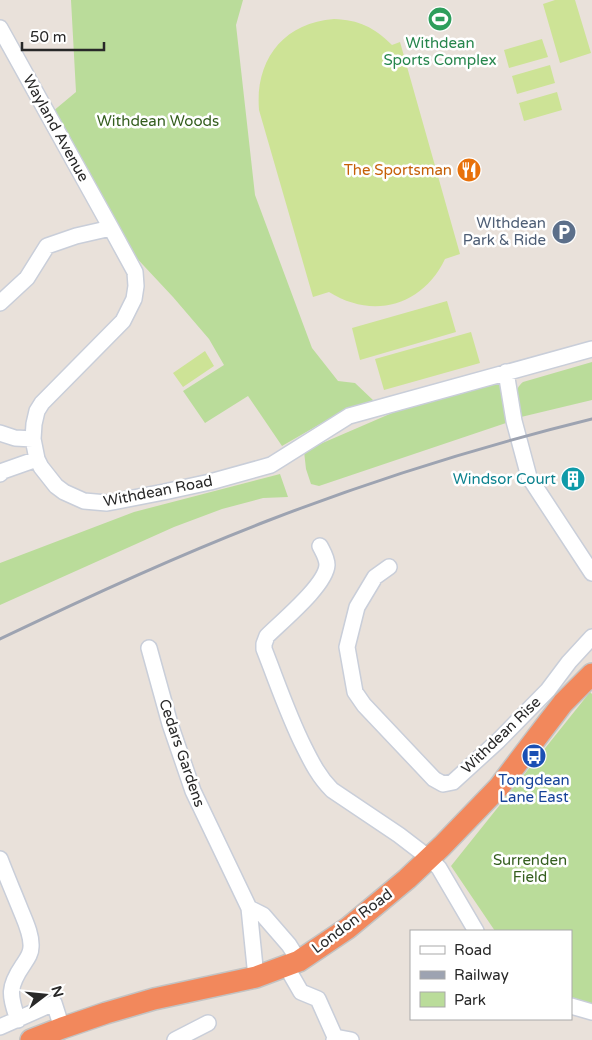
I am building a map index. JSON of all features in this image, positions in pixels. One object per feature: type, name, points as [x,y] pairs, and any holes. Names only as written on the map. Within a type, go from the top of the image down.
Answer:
[{"type":"highway","name":"London Road","points":[[31,1040],[106,1013],[154,999],[256,977],[292,963],[348,928],[377,905],[429,858],[499,787],[563,703],[592,674]]},
{"type":"street","name":"Wayland Avenue","points":[[0,28],[111,228]]},
{"type":"street","points":[[0,303],[27,278],[47,246],[76,236],[111,228]]},
{"type":"street","name":"Withdean Road","points":[[111,228],[135,272],[136,286],[134,299],[123,322],[42,403],[37,411],[34,424],[33,439],[37,459],[47,476],[64,492],[84,501],[107,503],[183,488],[271,465],[349,416],[592,349]]},
{"type":"street","points":[[509,372],[514,421],[529,477],[592,574]]},
{"type":"street","points":[[0,433],[15,438],[33,439]]},
{"type":"street","points":[[0,474],[3,471],[37,459]]},
{"type":"street","points":[[320,546],[327,565],[321,580],[306,598],[267,636],[264,644],[264,649],[296,731],[313,765],[323,781],[332,790],[399,836],[429,858],[439,868],[475,930]]},
{"type":"street","name":"Withdean Rise","points":[[389,567],[375,577],[357,607],[347,647],[355,692],[364,706],[405,749],[434,779],[443,784],[453,782],[508,731],[548,690],[592,637]]},
{"type":"street","name":"Cedars Gardens","points":[[148,648],[170,724],[193,792],[249,908],[256,977]]},
{"type":"street","points":[[0,859],[27,926],[31,943],[29,956],[14,977],[12,985],[12,999],[18,1020]]},
{"type":"street","points":[[249,908],[263,914],[290,945],[292,963],[300,992],[318,999],[334,1039],[351,1040]]},
{"type":"street","points":[[0,1027],[54,1004],[62,1028]]},
{"type":"street","points":[[572,1006],[592,1012]]},
{"type":"street","points":[[175,1040],[208,1023]]},
{"type":"green space","name":"Withdean Woods","points":[[71,0],[243,0],[236,25],[255,195],[312,348],[338,381],[355,383],[374,401],[327,420],[282,446],[248,396],[205,423],[183,391],[224,365],[209,339],[130,251],[52,112],[76,92]]},
{"type":"green space","points":[[555,0],[575,0],[591,53],[560,63],[543,4]]},
{"type":"green space","points":[[334,19],[351,21],[366,26],[379,33],[392,45],[400,42],[460,254],[445,259],[435,275],[423,288],[410,298],[394,304],[379,306],[362,305],[345,300],[329,292],[313,297],[259,110],[259,92],[262,75],[276,47],[287,36],[300,28],[316,22]]},
{"type":"green space","points":[[542,39],[548,57],[509,68],[504,50]]},
{"type":"green space","points":[[550,65],[555,83],[517,94],[512,76]]},
{"type":"green space","points":[[557,92],[562,110],[524,121],[519,103]]},
{"type":"green space","points":[[447,301],[456,332],[360,360],[352,328]]},
{"type":"green space","points":[[471,332],[480,363],[384,390],[375,359]]},
{"type":"green space","points":[[205,351],[214,366],[183,387],[173,373]]},
{"type":"green space","points":[[592,362],[592,400],[521,417],[516,394],[523,382]]},
{"type":"green space","points":[[499,380],[506,423],[319,486],[311,484],[306,469],[304,451],[392,413]]},
{"type":"green space","points":[[280,474],[288,497],[263,498],[222,509],[174,527],[0,605],[0,563],[134,512]]},
{"type":"green space","name":"Surrenden Field","points":[[590,692],[592,694],[592,1013],[572,1005],[572,930],[494,930],[451,866]]},
{"type":"railway","points":[[0,639],[165,563],[233,534],[307,506],[428,465],[592,419]]},
{"type":"place","name":"Withdean Sports Complex","points":[[440,19]]},
{"type":"place","name":"The Sportsman","points":[[469,170]]},
{"type":"place","name":"WIthdean Park & Ride","points":[[564,232]]},
{"type":"place","name":"Windsor Court","points":[[573,479]]},
{"type":"place","name":"Tongdean Lane East","points":[[534,756]]}]
